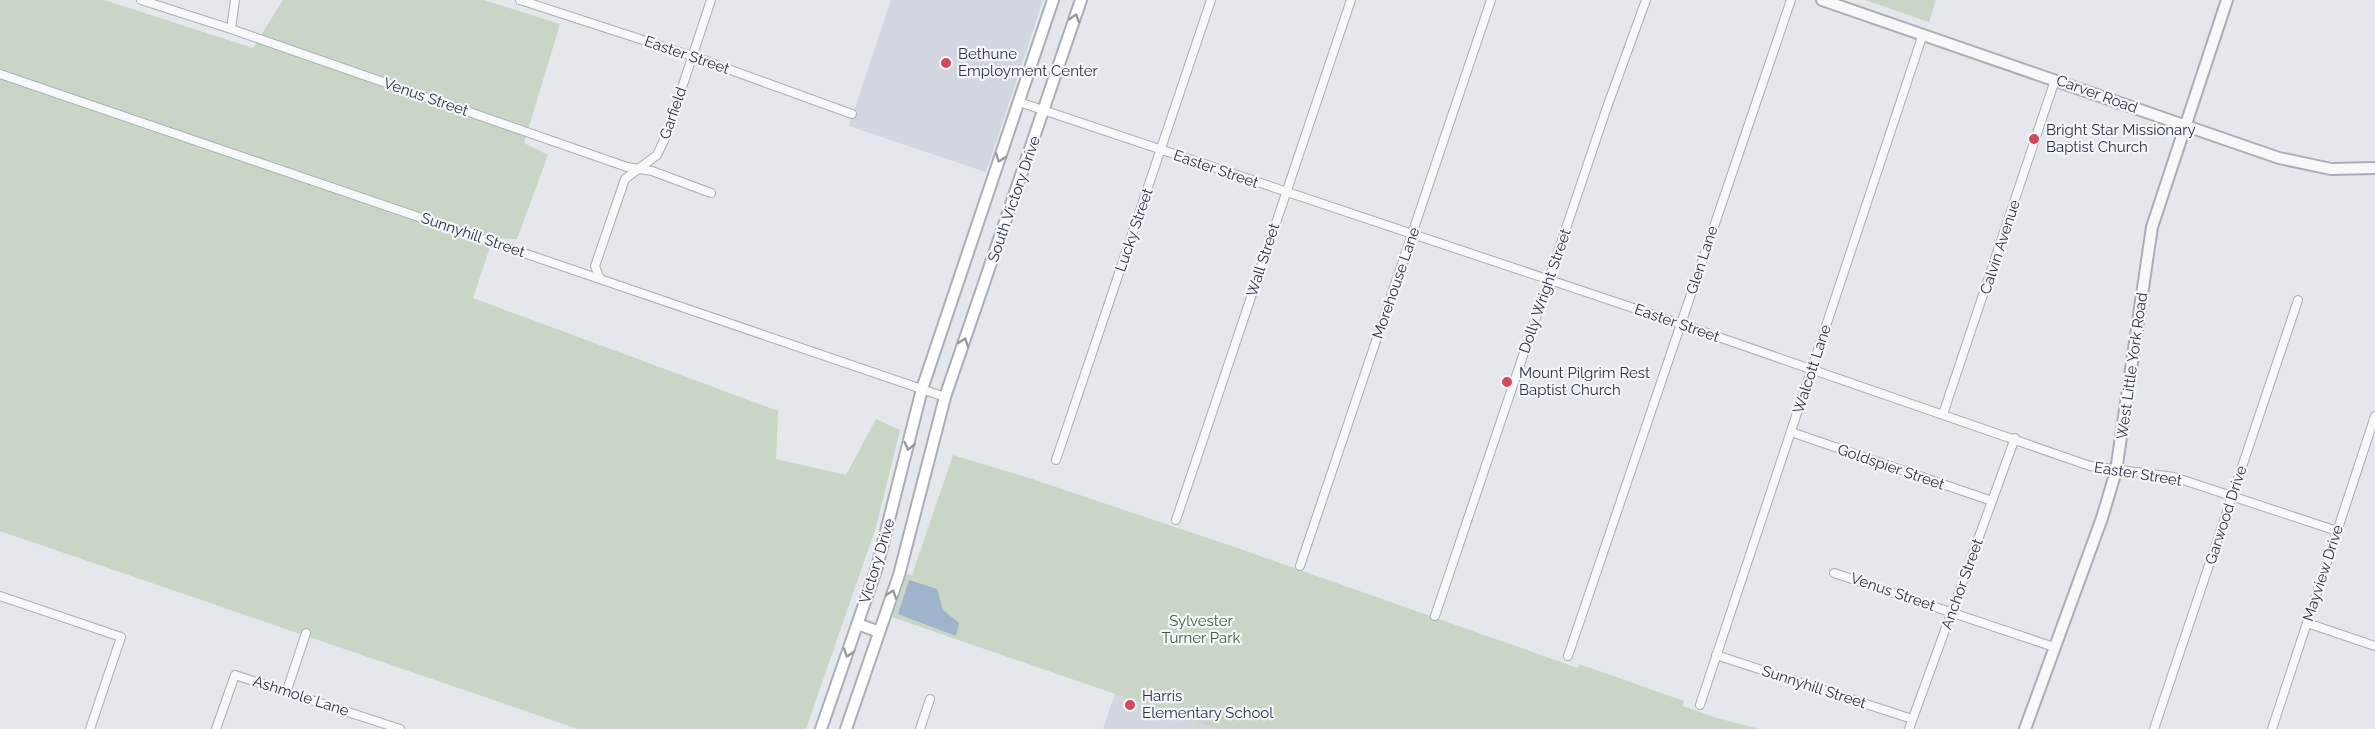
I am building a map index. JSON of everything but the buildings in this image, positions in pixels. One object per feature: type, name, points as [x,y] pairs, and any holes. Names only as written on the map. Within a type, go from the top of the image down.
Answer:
[{"type":"main road","name":"South Victory Drive","points":[[922,389],[1053,0]]},
{"type":"main road","name":"South Victory Drive","points":[[945,397],[1081,0]]},
{"type":"main road","name":"Victory Drive","points":[[821,729],[858,624],[893,510],[922,389]]},
{"type":"main road","name":"Victory Drive","points":[[846,729],[915,520],[945,397]]},
{"type":"main road","points":[[858,624],[879,632]]},
{"type":"street","name":"Venus Street","points":[[141,0],[231,29],[615,163],[652,171],[711,193]]},
{"type":"street","points":[[231,29],[235,0]]},
{"type":"street","name":"Easter Street","points":[[520,0],[692,56],[852,114]]},
{"type":"street","name":"Garfield","points":[[600,279],[595,266],[625,179],[657,154],[669,127],[711,0]]},
{"type":"street","name":"Lucky Street","points":[[1056,460],[1211,0]]},
{"type":"street","name":"Wall Street","points":[[1176,520],[1351,0]]},
{"type":"street","name":"Morehouse Lane","points":[[1300,566],[1491,0]]},
{"type":"street","name":"Dolly Wright Street","points":[[1435,616],[1606,110],[1646,0]]},
{"type":"street","name":"Glen Lane","points":[[1568,656],[1791,0]]},
{"type":"street","name":"Carver Road","points":[[1822,0],[2299,163],[2331,169],[2375,168]]},
{"type":"street","name":"West Little York Road","points":[[2025,729],[2102,518],[2116,471],[2149,243],[2158,204],[2227,0]]},
{"type":"street","name":"Walcott Lane","points":[[1700,705],[1923,34]]},
{"type":"street","name":"Sunnyhill Street","points":[[0,74],[945,397]]},
{"type":"street","name":"Calvin Avenue","points":[[1943,414],[2055,80]]},
{"type":"street","name":"Easter Street","points":[[1019,102],[1681,324],[2090,466],[2174,477],[2337,531]]},
{"type":"street","name":"Garwood Drive","points":[[2154,729],[2298,300]]},
{"type":"street","name":"Mayview Drive","points":[[2272,729],[2375,416]]},
{"type":"street","name":"Goldspier Street","points":[[1791,432],[1992,501]]},
{"type":"street","name":"Anchor Street","points":[[1909,729],[2014,438]]},
{"type":"street","name":"Venus Street","points":[[1834,573],[2054,647]]},
{"type":"street","points":[[0,596],[122,637],[90,729]]},
{"type":"street","points":[[2307,623],[2375,646]]},
{"type":"street","points":[[287,690],[306,633]]},
{"type":"street","name":"Sunnyhill Street","points":[[1716,655],[1912,719]]},
{"type":"street","name":"Ashmole Lane","points":[[216,729],[235,675],[287,690],[400,729]]},
{"type":"street","points":[[920,729],[930,699]]},
{"type":"shaded area","name":"Bethune Employment Center","points":[[891,0],[1043,0],[986,172],[849,126]]},
{"type":"shaded area","name":"Harris Elementary School","points":[[1115,694],[1216,729],[1103,729]]},
{"type":"green space","points":[[0,0],[104,0],[253,48],[283,0],[484,0],[560,24],[524,143],[548,155],[517,239],[493,238],[473,298],[778,411],[776,459],[846,475],[876,419],[900,430],[876,527],[806,729],[578,729],[0,531]]},
{"type":"green space","points":[[1865,0],[1936,0],[1929,22]]},
{"type":"green space","name":"Sylvester Turner Park","points":[[953,455],[1237,548],[1578,668],[1579,664],[1684,701],[1683,706],[1717,718],[1760,729],[1216,729],[892,617],[907,574],[912,575]]},
{"type":"water","points":[[909,580],[937,589],[943,610],[959,623],[956,636],[898,614]]},
{"type":"place","name":"Bethune Employment Center","points":[[946,63]]},
{"type":"place","name":"Bright Star Missionary Baptist Church","points":[[2034,139]]},
{"type":"place","name":"Mount Pilgrim Rest Baptist Church","points":[[1507,382]]},
{"type":"place","name":"Harris Elementary School","points":[[1130,705]]}]
